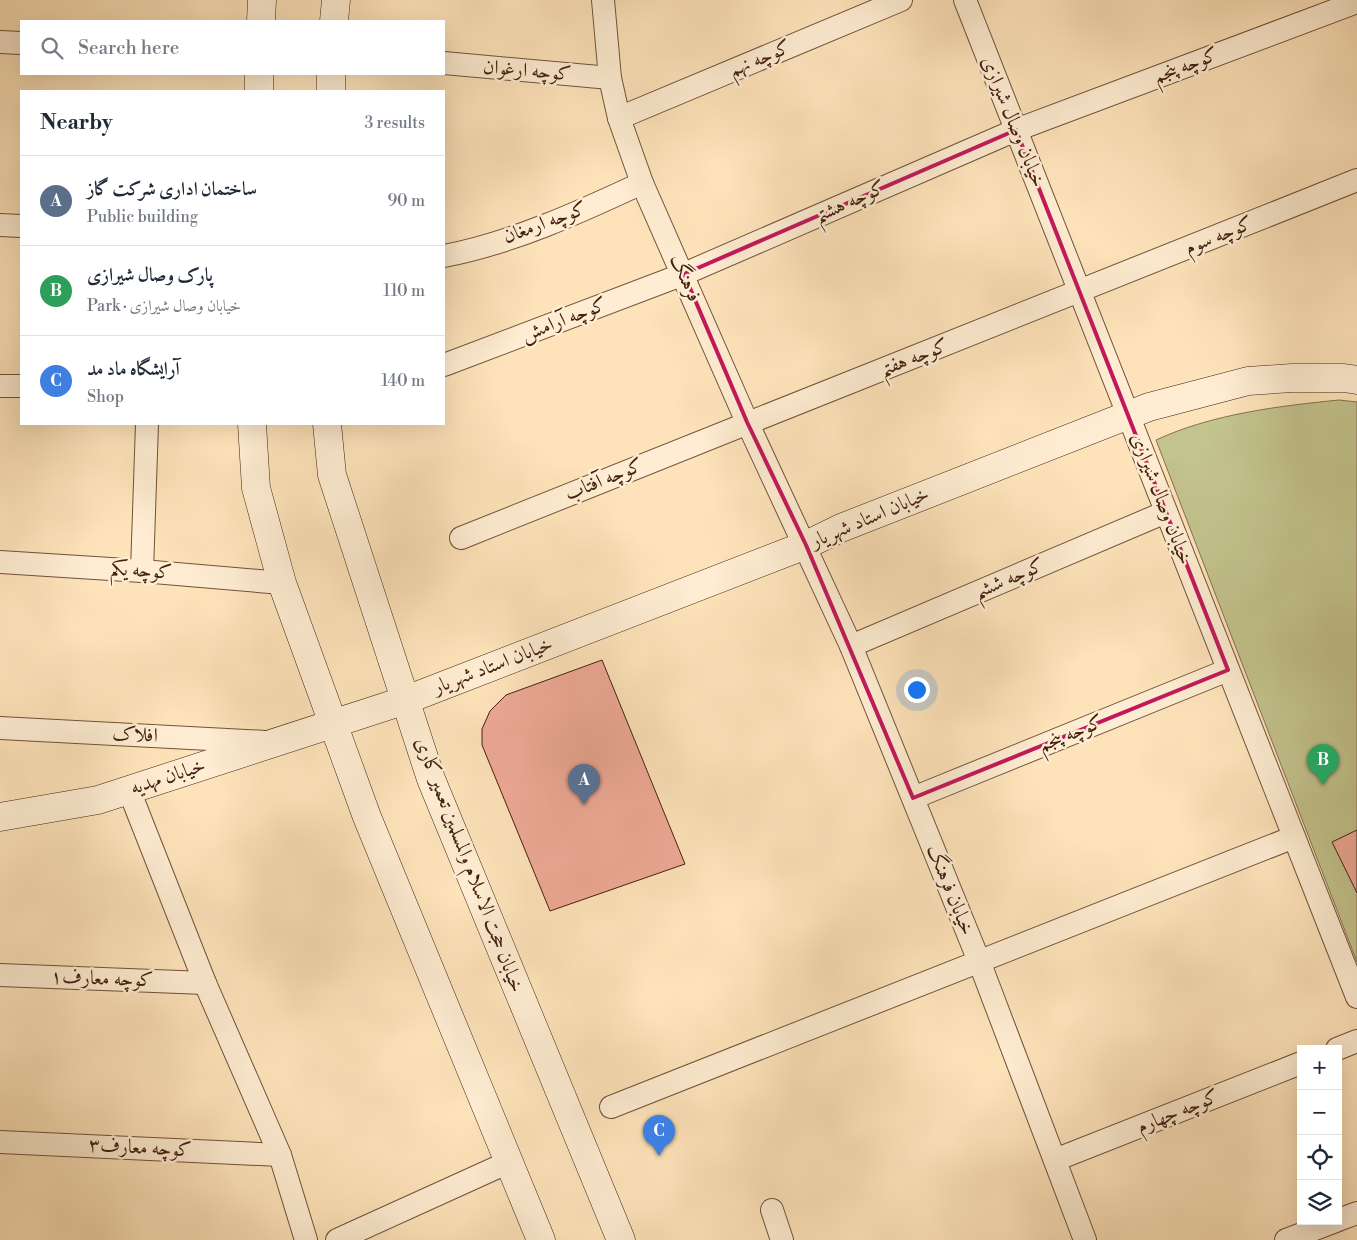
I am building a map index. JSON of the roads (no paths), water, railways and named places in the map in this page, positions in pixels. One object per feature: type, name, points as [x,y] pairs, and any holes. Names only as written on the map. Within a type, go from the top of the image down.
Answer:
[{"type":"main road","points":[[261,20],[262,0]]},
{"type":"main road","points":[[334,20],[336,0]]},
{"type":"main road","points":[[259,75],[259,90]]},
{"type":"main road","points":[[331,75],[331,90]]},
{"type":"main road","name":"خیابان استاد شهریار","points":[[333,722],[406,700],[806,545],[841,528],[1149,406],[1248,381],[1350,379]]},
{"type":"main road","points":[[252,425],[256,488],[282,583],[367,817],[541,1240]]},
{"type":"main road","name":"خیابان حجت الاسلام والمسلمین تعمیر کاری","points":[[327,425],[332,475],[431,779],[620,1240]]},
{"type":"main road","name":"خیابان مهدیه","points":[[0,817],[98,800],[333,722]]},
{"type":"street","name":"فرهنگ","points":[[603,0],[610,78],[619,118],[642,183],[684,274],[747,422],[806,545]]},
{"type":"street","name":"کوچه نهم","points":[[619,118],[901,0]]},
{"type":"street","name":"خیابان وصال شیرازی","points":[[965,0],[1357,997]]},
{"type":"street","name":"کوچه پنجم","points":[[1016,130],[1357,2]]},
{"type":"street","points":[[0,42],[20,43]]},
{"type":"street","name":"کوچه ارغوان","points":[[445,63],[610,78]]},
{"type":"street","name":"کوچه هشتم","points":[[684,274],[1016,130]]},
{"type":"street","name":"کوچه سوم","points":[[1080,293],[1357,180]]},
{"type":"street","name":"کوچه ارمغان","points":[[445,256],[497,242],[556,221],[642,183]]},
{"type":"street","points":[[0,225],[20,226]]},
{"type":"street","name":"کوچه آرامش","points":[[445,365],[684,274]]},
{"type":"street","name":"کوچه هفتم","points":[[747,422],[1080,293]]},
{"type":"street","points":[[0,386],[20,386]]},
{"type":"street","name":"کوچه آفتاب","points":[[461,538],[747,422]]},
{"type":"street","points":[[142,571],[146,425]]},
{"type":"street","name":"کوچه ششم","points":[[851,646],[1166,512]]},
{"type":"street","name":"خیابان فرهنگ","points":[[806,545],[851,646],[979,961],[1085,1240]]},
{"type":"street","name":"کوچه یکم","points":[[0,562],[142,571],[282,583]]},
{"type":"street","name":"کوچه پنجم","points":[[913,798],[1228,670]]},
{"type":"street","name":"افلاک","points":[[0,728],[269,743]]},
{"type":"street","points":[[129,790],[205,983],[280,1155],[306,1240]]},
{"type":"street","points":[[611,1107],[1294,837]]},
{"type":"street","name":"کوچه معارف۱","points":[[0,975],[205,983]]},
{"type":"street","points":[[1342,1047],[1357,1041]]},
{"type":"street","name":"کوچه چهارم","points":[[1055,1160],[1297,1065]]},
{"type":"street","name":"کوچه معارف۳","points":[[0,1142],[280,1155]]},
{"type":"street","points":[[337,1240],[509,1162]]},
{"type":"street","points":[[772,1210],[782,1240]]},
{"type":"street","points":[[1342,1219],[1357,1213]]},
{"type":"street","points":[[1286,1240],[1326,1225]]},
{"type":"place","name":"پارک وصال شیرازی","points":[[1323,785]]},
{"type":"place","name":"ساختمان اداری شرکت گاز","points":[[584,805]]},
{"type":"place","name":"آرایشگاه ماد مد","points":[[659,1156]]}]
